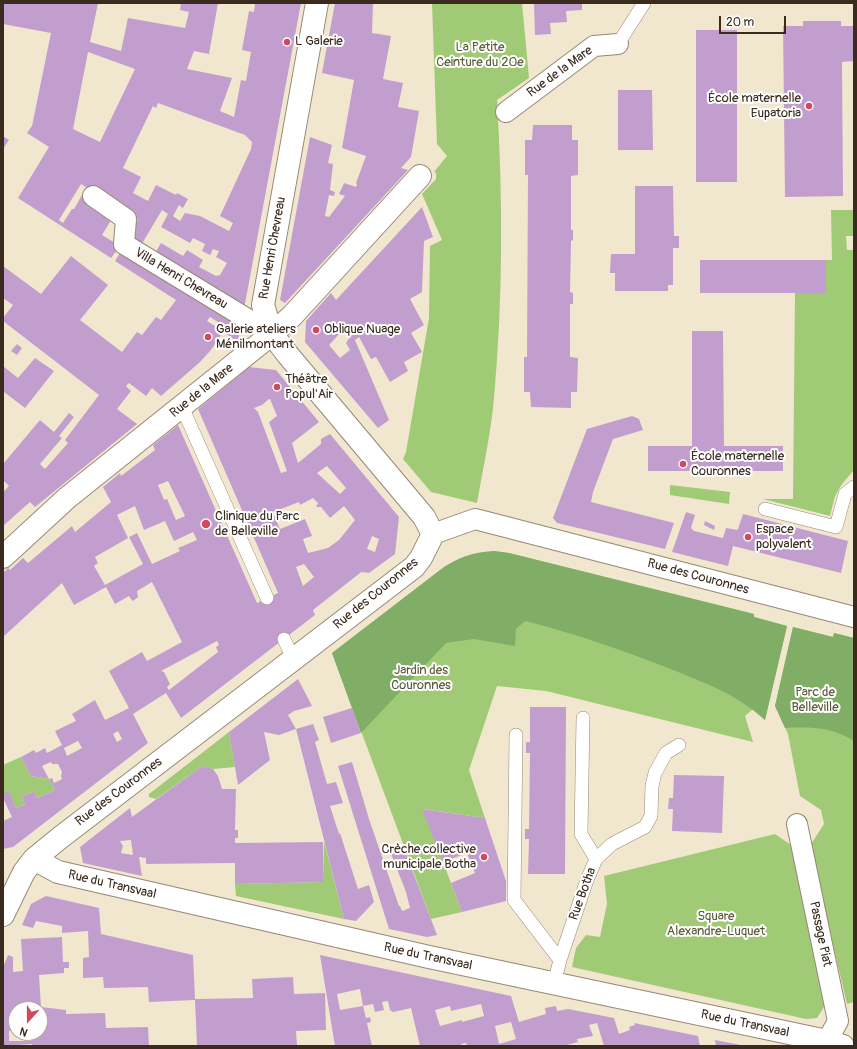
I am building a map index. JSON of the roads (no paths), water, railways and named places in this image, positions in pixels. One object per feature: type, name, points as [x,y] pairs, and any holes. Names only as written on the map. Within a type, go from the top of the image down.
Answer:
[{"type":"street","name":"Rue Henri Chevreau","points":[[317,3],[263,305],[272,334],[424,517],[434,534]]},
{"type":"street","name":"Rue de la Mare","points":[[506,112],[594,46],[618,44]]},
{"type":"street","name":"Rue de la Mare","points":[[3,557],[67,498],[182,407],[292,316],[420,176]]},
{"type":"street","name":"Villa Henri Chevreau","points":[[93,196],[126,219],[124,244],[272,334]]},
{"type":"street","name":"Rue des Couronnes","points":[[3,915],[24,872],[34,859],[61,836],[414,567],[421,558],[434,534],[475,519],[854,617]]},
{"type":"street","name":"Passage Piat","points":[[797,824],[838,1021],[832,1044]]},
{"type":"street","name":"Rue du Transvaal","points":[[34,859],[58,872],[376,946],[832,1044]]},
{"type":"lane","points":[[618,44],[644,3]]},
{"type":"lane","points":[[182,407],[267,598]]},
{"type":"lane","points":[[765,509],[836,527],[844,494],[854,487]]},
{"type":"lane","points":[[284,639],[293,659]]},
{"type":"lane","points":[[583,718],[581,834],[596,859]]},
{"type":"lane","points":[[516,735],[514,900],[560,960]]},
{"type":"lane","name":"Rue Botha","points":[[554,984],[560,960],[587,880],[596,859],[612,844],[645,826],[651,816],[652,786],[655,773],[666,753],[679,745]]},
{"type":"place","name":"L Galerie","points":[[287,42]]},
{"type":"place","name":"École maternelle Eupatoria","points":[[809,106]]},
{"type":"place","name":"Oblique Nuage","points":[[316,330]]},
{"type":"place","name":"Galerie ateliers Ménilmontant","points":[[208,337]]},
{"type":"place","name":"Théâtre Popul'Air","points":[[277,387]]},
{"type":"place","name":"École maternelle Couronnes","points":[[683,464]]},
{"type":"place","name":"Clinique du Parc de Belleville","points":[[206,524]]},
{"type":"place","name":"Espace polyvalent","points":[[748,537]]},
{"type":"place","name":"Crèche collective municipale Botha","points":[[484,857]]},
{"type":"park label","name":"La Petite Ceinture du 20e","points":[[480,56]]},
{"type":"park label","name":"Jardin des Couronnes","points":[[421,678]]},
{"type":"park label","name":"Parc de Belleville","points":[[815,700]]},
{"type":"park label","name":"Square Alexandre-Luquet","points":[[716,924]]}]
